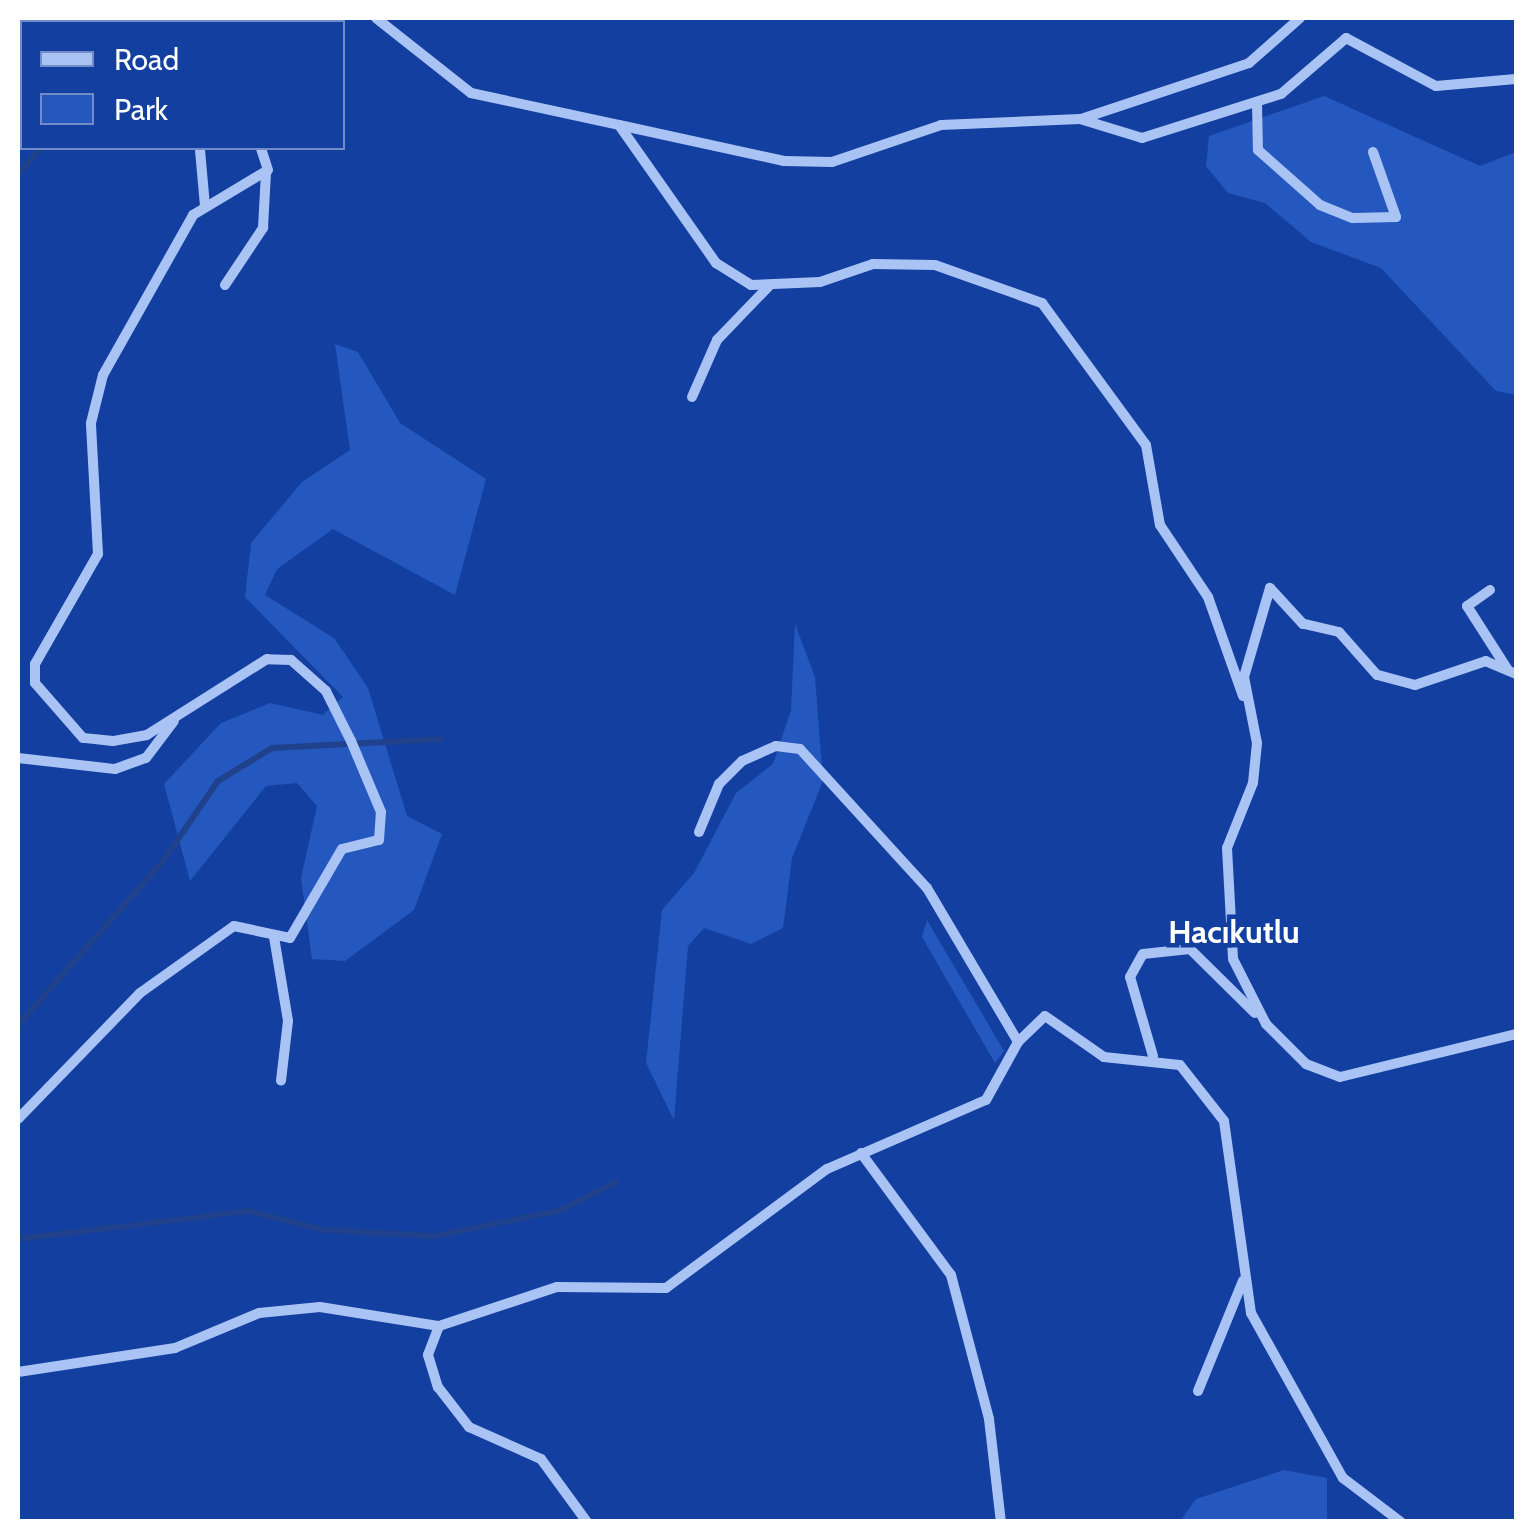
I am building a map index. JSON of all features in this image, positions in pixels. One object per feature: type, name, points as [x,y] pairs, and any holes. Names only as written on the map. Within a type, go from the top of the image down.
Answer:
[{"type":"street","points":[[376,18],[471,93],[784,161],[832,162],[942,125],[1080,119],[1248,63],[1300,18]]},
{"type":"street","points":[[394,18],[403,40]]},
{"type":"street","points":[[1080,119],[1142,138],[1257,104],[1346,38],[1436,86],[1516,79]]},
{"type":"street","points":[[1257,104],[1258,150],[1320,206],[1353,218],[1396,216],[1373,152]]},
{"type":"street","points":[[619,125],[716,263],[768,286]]},
{"type":"street","points":[[200,150],[206,206]]},
{"type":"street","points":[[225,284],[262,228],[266,172],[261,150]]},
{"type":"street","points":[[18,1119],[140,993],[222,932],[290,938],[303,922],[342,849],[379,840],[373,789],[326,691],[291,660],[242,671],[147,735],[83,738],[36,683],[34,664],[98,554],[91,423],[103,375],[170,251],[206,206],[266,172]]},
{"type":"street","points":[[692,397],[718,340],[768,286],[873,264],[935,265],[1042,303],[1146,445],[1160,525],[1208,596],[1243,696],[1257,743],[1247,810],[1227,848],[1227,910],[1234,959],[1266,1024]]},
{"type":"street","points":[[1243,696],[1258,605],[1270,588],[1303,624],[1339,632],[1377,675],[1415,685],[1486,661],[1513,672]]},
{"type":"street","points":[[1490,590],[1467,606],[1513,672]]},
{"type":"street","points":[[18,758],[116,769],[146,758],[178,717]]},
{"type":"street","points":[[700,832],[719,784],[742,761],[776,746],[800,749],[927,888],[1018,1042]]},
{"type":"street","points":[[274,937],[288,1020],[281,1081]]},
{"type":"street","points":[[1153,1056],[1130,977],[1143,954],[1173,944],[1190,948],[1306,1064],[1340,1077],[1516,1034]]},
{"type":"street","points":[[18,1372],[175,1348],[259,1313],[320,1307],[438,1326],[557,1286],[666,1288],[861,1153],[986,1100],[1018,1042],[1045,1016],[1104,1057],[1153,1056],[1180,1065],[1224,1121],[1251,1312],[1343,1478],[1401,1522]]},
{"type":"street","points":[[861,1153],[951,1275],[989,1419],[1001,1522]]},
{"type":"street","points":[[1198,1391],[1244,1280]]},
{"type":"street","points":[[438,1326],[428,1355],[438,1387],[469,1427],[541,1458],[587,1522]]},
{"type":"green space","points":[[1324,96],[1480,166],[1516,152],[1516,395],[1496,391],[1381,268],[1311,242],[1265,203],[1228,193],[1206,166],[1209,136]]},
{"type":"green space","points":[[335,344],[358,352],[400,423],[486,479],[455,595],[333,529],[277,569],[265,595],[334,638],[368,688],[407,816],[442,834],[414,910],[345,961],[312,959],[301,878],[317,806],[297,783],[266,786],[190,881],[164,784],[221,723],[270,703],[323,715],[343,697],[245,597],[251,543],[302,482],[350,450]]},
{"type":"green space","points":[[795,624],[815,677],[823,781],[792,858],[783,928],[751,944],[704,928],[688,946],[674,1120],[646,1063],[662,910],[694,873],[736,793],[773,764],[791,710]]},
{"type":"green space","points":[[927,920],[1004,1051],[995,1063],[922,937]]},
{"type":"green space","points":[[1284,1470],[1327,1478],[1327,1521],[1180,1521],[1196,1499]]},
{"type":"waterway","points":[[18,175],[39,150]]},
{"type":"waterway","points":[[18,1025],[163,861],[218,781],[272,748],[442,739]]},
{"type":"waterway","points":[[18,1239],[249,1211],[324,1230],[435,1236],[558,1211],[616,1182]]},
{"type":"district","name":"Hacıkutlu","points":[[1234,932]]}]
